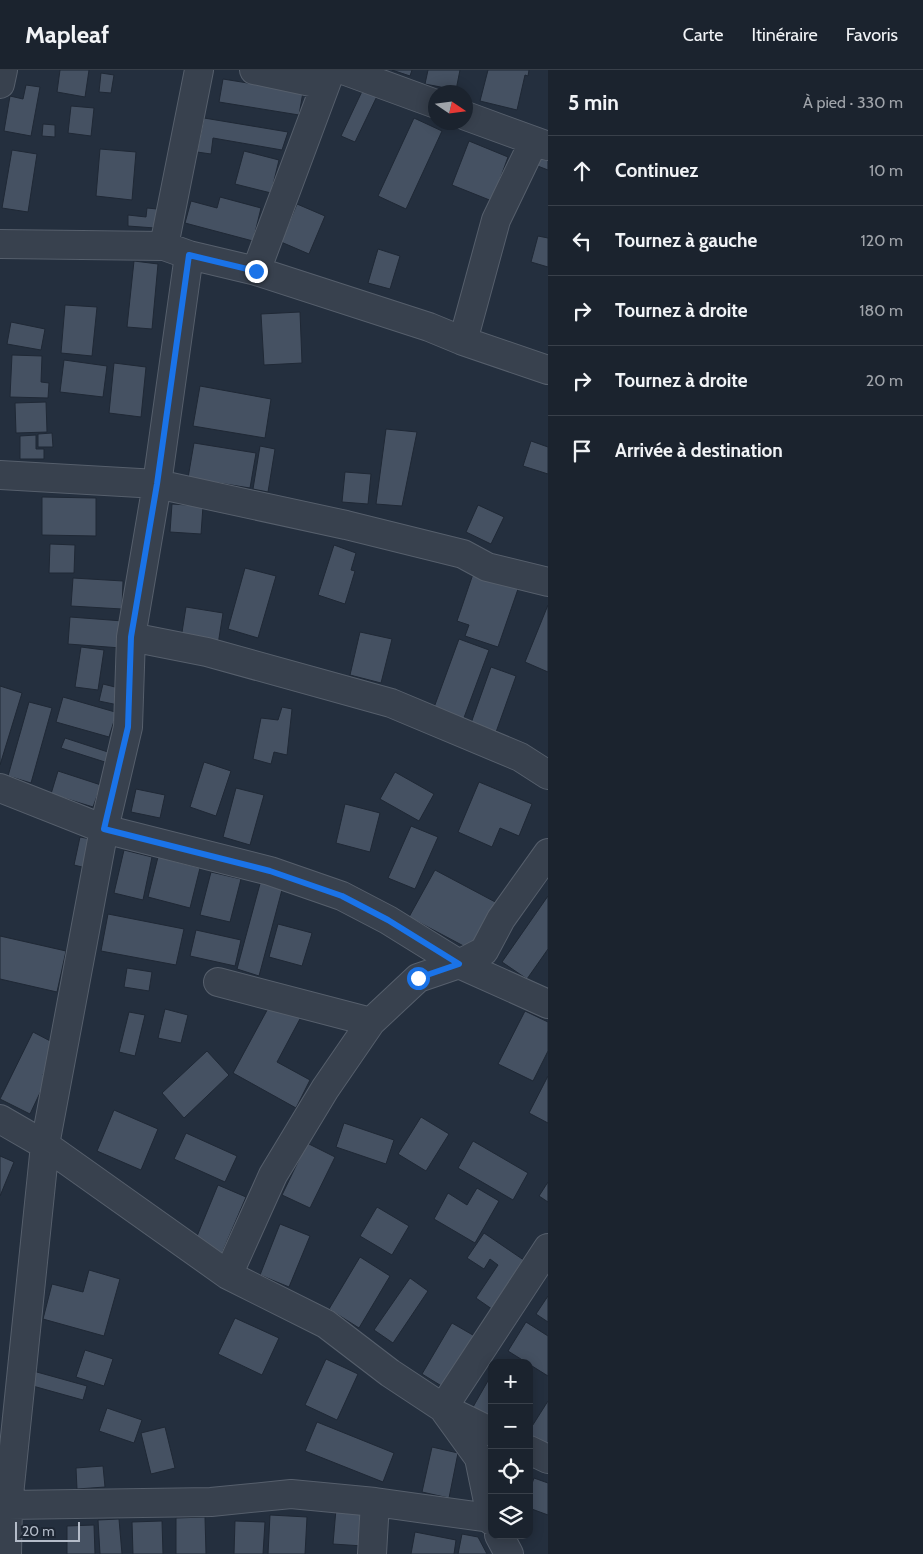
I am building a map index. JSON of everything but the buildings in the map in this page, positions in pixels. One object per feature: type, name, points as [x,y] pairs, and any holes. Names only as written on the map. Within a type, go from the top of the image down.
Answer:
[{"type":"street","points":[[0,84],[3,70]]},
{"type":"street","points":[[164,246],[199,70]]},
{"type":"street","points":[[254,70],[333,75],[428,102]]},
{"type":"street","points":[[256,271],[333,75]]},
{"type":"street","points":[[463,341],[496,220],[541,144],[473,119]]},
{"type":"street","points":[[0,244],[164,246],[189,255],[256,271],[429,326],[463,341],[548,370]]},
{"type":"street","points":[[6,1554],[4,1507],[44,1145],[104,829],[128,727],[131,637],[157,484],[189,255]]},
{"type":"street","points":[[0,475],[157,484],[355,527],[463,554],[487,567],[548,582]]},
{"type":"street","points":[[131,637],[207,652],[391,703],[520,757],[548,775]]},
{"type":"street","points":[[0,788],[104,829],[270,871],[342,896],[388,920],[459,964],[548,1004]]},
{"type":"street","points":[[228,1275],[274,1175],[325,1089],[371,1022],[418,978],[459,964],[484,951],[501,919],[548,853]]},
{"type":"street","points":[[218,982],[371,1022]]},
{"type":"street","points":[[0,1120],[44,1145],[228,1275],[326,1324],[390,1373],[443,1408],[488,1430]]},
{"type":"street","points":[[443,1408],[548,1248]]},
{"type":"street","points":[[443,1408],[479,1458],[488,1498]]},
{"type":"street","points":[[533,1452],[548,1459]]},
{"type":"street","points":[[4,1507],[212,1502],[291,1494],[374,1502],[488,1523]]},
{"type":"street","points":[[372,1554],[374,1502]]},
{"type":"street","points":[[502,1539],[509,1554]]},
{"type":"route","points":[[256,271],[189,255],[157,484],[131,637],[128,727],[104,829],[270,871],[342,896],[388,920],[459,964],[418,978]]}]
